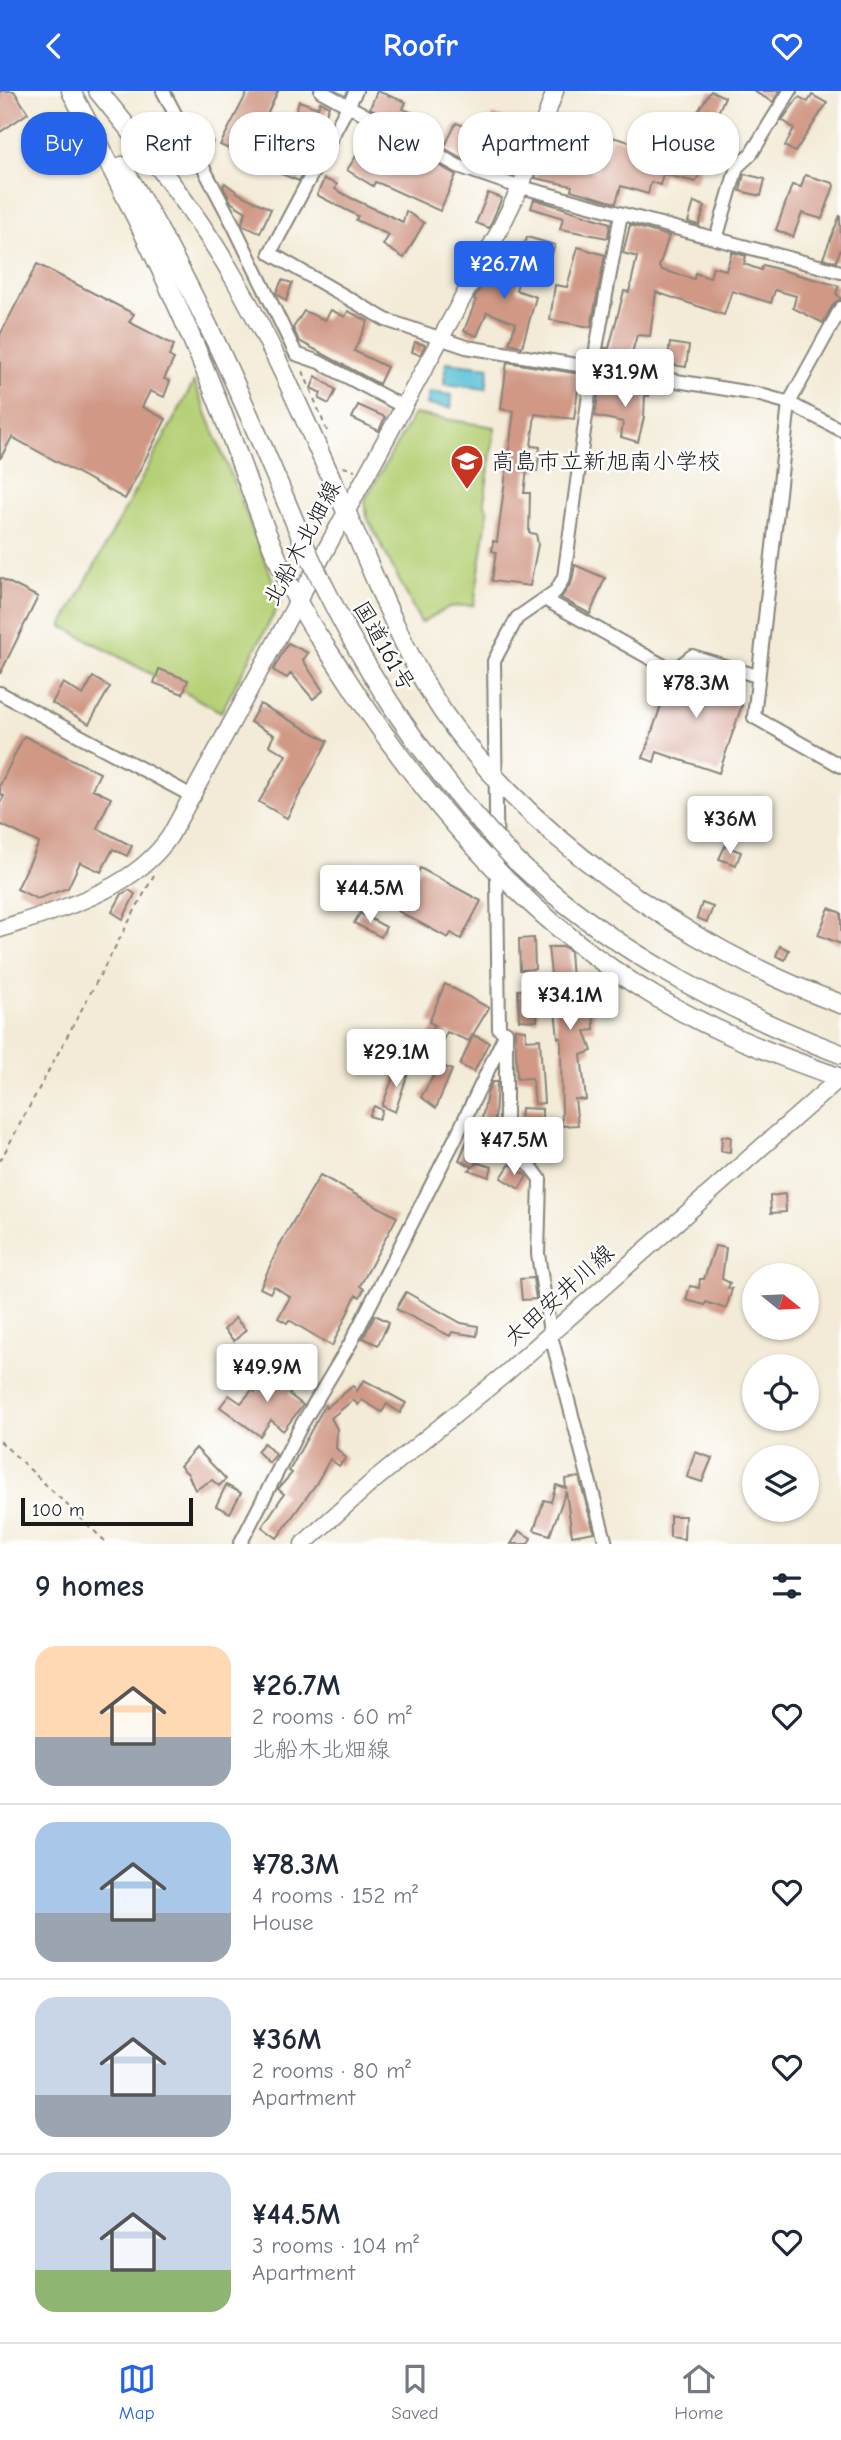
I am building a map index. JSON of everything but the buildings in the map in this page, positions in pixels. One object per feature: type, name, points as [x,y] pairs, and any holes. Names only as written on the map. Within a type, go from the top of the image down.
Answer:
[{"type":"highway","points":[[71,91],[114,172],[181,314],[214,392],[264,531],[297,601],[374,721],[423,785],[497,869],[588,951],[654,997],[727,1034],[841,1078]]},
{"type":"highway","name":"国道161号","points":[[76,91],[139,193],[188,288],[268,459],[336,615],[402,724],[446,783],[516,861],[569,907],[644,960],[739,1011],[841,1053]]},
{"type":"highway","points":[[98,91],[175,188],[238,284],[345,509],[379,589],[430,691],[493,778],[570,847],[670,919],[806,991],[841,1004]]},
{"type":"main road","name":"北船木北畑線","points":[[0,929],[75,903],[131,875],[156,856],[194,797],[345,509],[521,186],[555,91]]},
{"type":"main road","name":"太田安井川線","points":[[303,1544],[371,1483],[504,1375],[841,1078]]},
{"type":"street","points":[[163,91],[234,226],[296,354],[320,362],[402,406]]},
{"type":"street","points":[[321,91],[458,166],[621,214],[841,272]]},
{"type":"street","points":[[356,91],[270,253],[386,320],[466,347],[730,388],[789,403],[841,430]]},
{"type":"street","points":[[716,239],[737,167],[751,154],[790,91]]},
{"type":"street","points":[[506,1032],[499,1029],[493,778],[494,661],[517,618],[546,600],[556,591],[564,577],[593,365],[621,214]]},
{"type":"street","points":[[841,308],[789,403],[754,717],[841,766]]},
{"type":"street","points":[[546,600],[673,671],[692,656],[757,676]]},
{"type":"street","points":[[0,692],[194,797]]},
{"type":"street","points":[[506,1032],[506,1125],[512,1141],[540,1178],[538,1254],[550,1332],[606,1544]]},
{"type":"street","points":[[240,1544],[302,1424],[369,1307],[506,1032]]},
{"type":"path","points":[[296,354],[331,442]]},
{"type":"path","points":[[341,467],[365,473]]},
{"type":"path","points":[[0,1161],[141,901],[154,875],[156,856]]},
{"type":"path","points":[[0,1441],[108,1544]]},
{"type":"green space","points":[[194,382],[281,601],[221,712],[62,626]]},
{"type":"green space","points":[[414,414],[495,427],[484,502],[488,512],[474,605],[449,607],[421,623],[367,517],[365,500]]},
{"type":"water","points":[[446,362],[489,367],[486,389],[444,384]]},
{"type":"water","points":[[429,392],[452,395],[451,408],[427,405]]},
{"type":"place","name":"高島市立新旭南小学校","points":[[467,491]]}]
